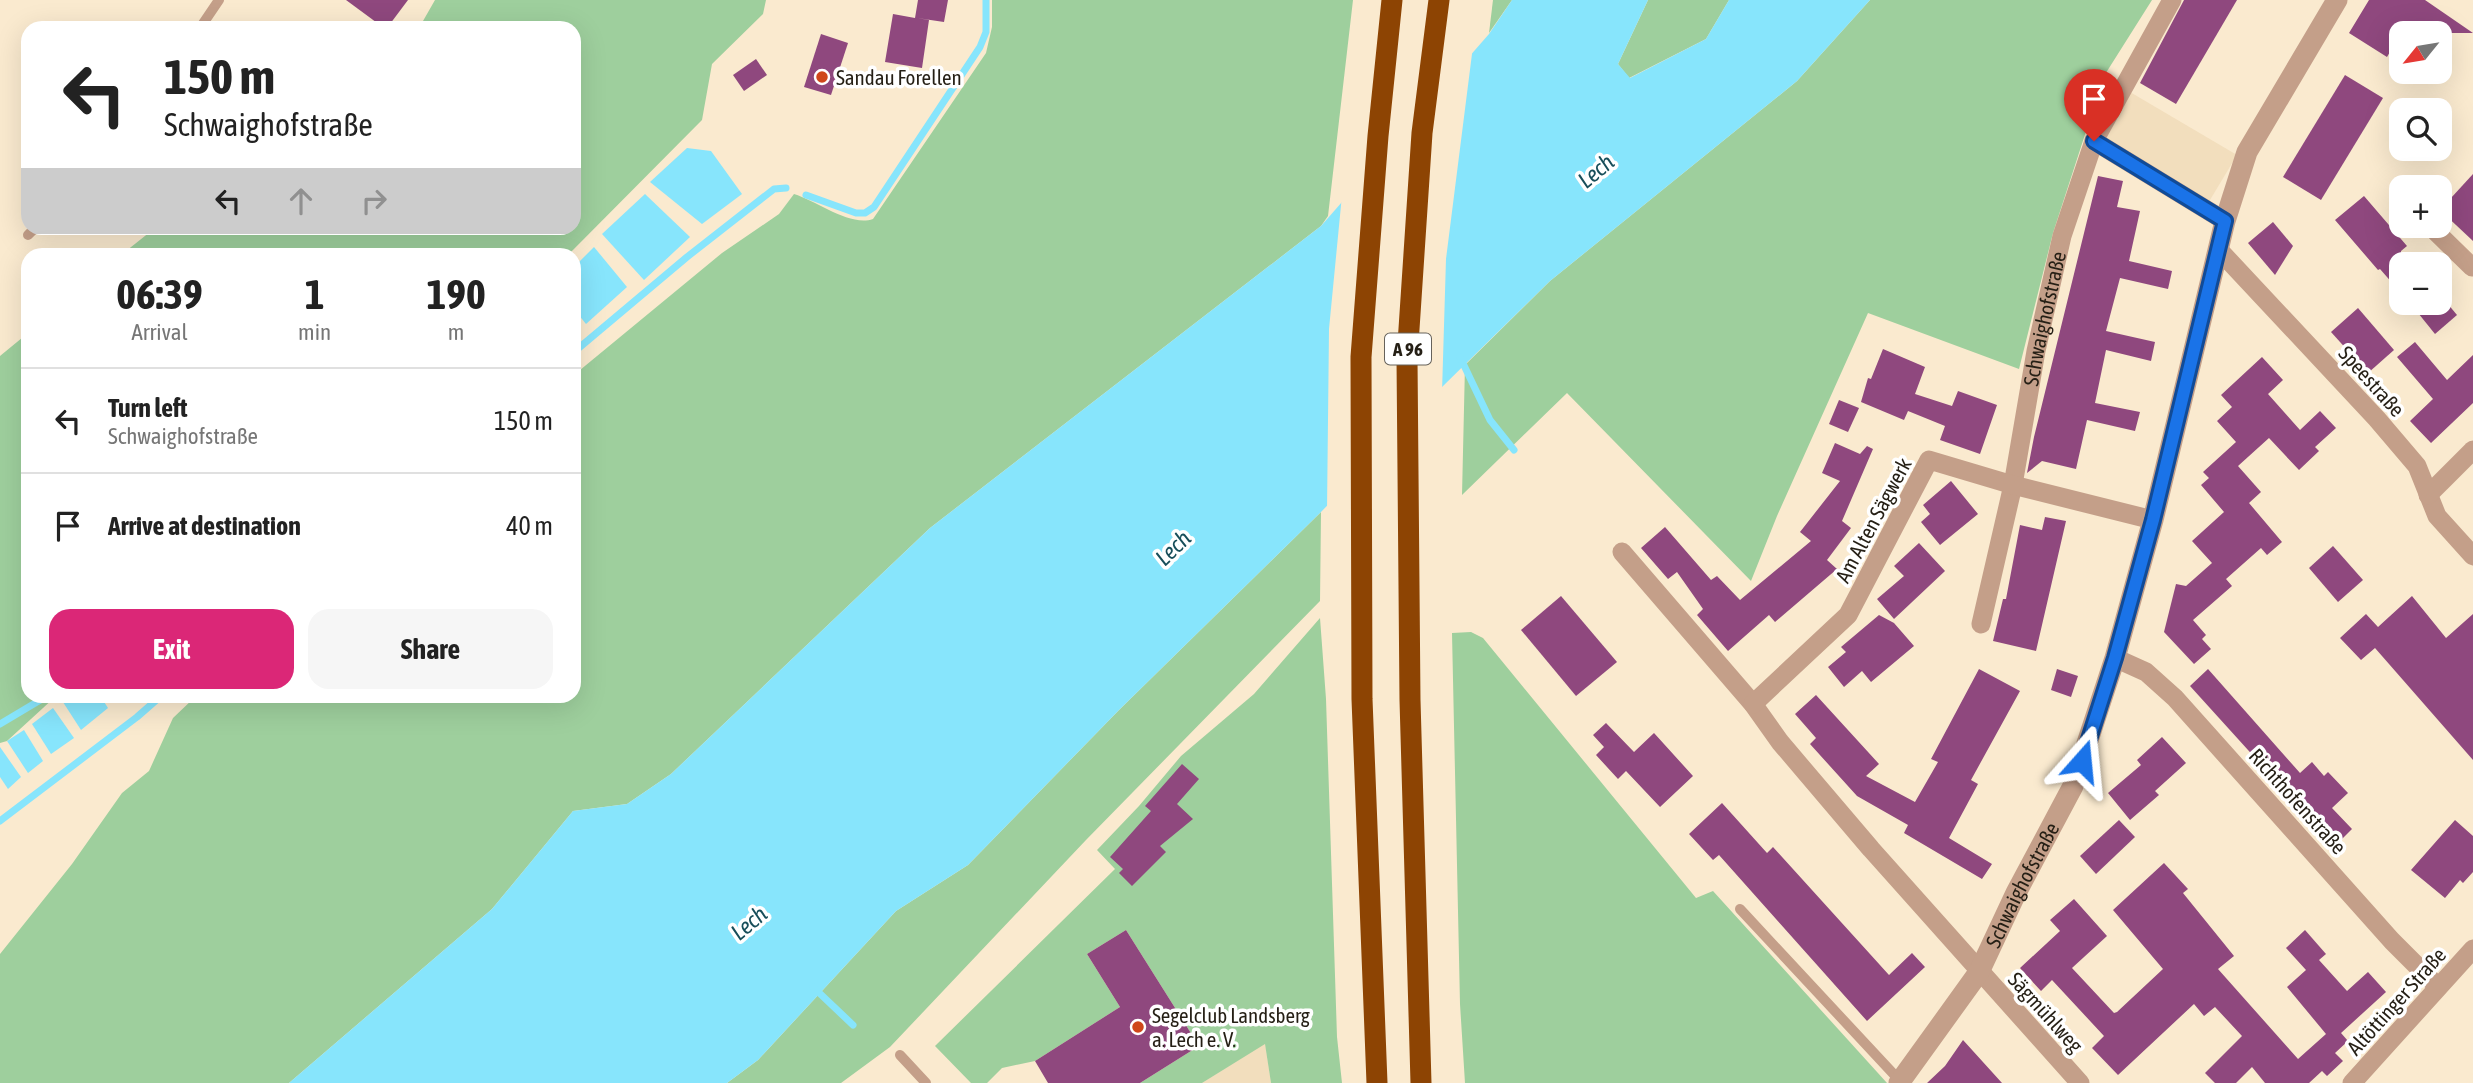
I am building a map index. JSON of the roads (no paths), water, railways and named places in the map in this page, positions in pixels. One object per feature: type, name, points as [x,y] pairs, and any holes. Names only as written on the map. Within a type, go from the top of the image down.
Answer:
[{"type":"highway","name":"A 96","points":[[1377,1083],[1362,699],[1361,357],[1378,136],[1392,0]]},
{"type":"highway","name":"A 96","points":[[1421,1083],[1409,700],[1407,359],[1422,132],[1439,0]]},
{"type":"street","name":"Schwaighofstraße","points":[[1981,624],[2062,236],[2094,141],[2172,0]]},
{"type":"street","name":"Schwaighofstraße","points":[[1900,1082],[1979,972],[2015,893],[2073,786],[2115,658],[2153,520],[2218,248],[2247,152],[2337,0]]},
{"type":"street","points":[[2094,141],[2225,221]]},
{"type":"street","points":[[2443,238],[2473,267]]},
{"type":"street","name":"Speestraße","points":[[2218,248],[2417,466],[2437,516],[2473,556]]},
{"type":"street","points":[[2428,495],[2473,450]]},
{"type":"street","name":"Am Alten Sägwerk","points":[[1753,704],[1848,615],[1929,460],[2012,485],[2153,520]]},
{"type":"street","points":[[1622,552],[1979,972]]},
{"type":"street","name":"Richthofenstraße","points":[[2115,658],[2146,672],[2175,698],[2392,941],[2438,987]]},
{"type":"street","name":"Altöttinger Straße","points":[[2352,1083],[2473,949]]},
{"type":"street","name":"Sägmühlweg","points":[[1979,972],[2080,1083]]},
{"type":"lane","points":[[205,21],[219,0]]},
{"type":"lane","points":[[1740,909],[1900,1082]]},
{"type":"lane","points":[[900,1055],[920,1081]]},
{"type":"water","name":"Lech","points":[[1512,0],[1648,0],[1618,64],[1630,78],[1706,39],[1729,0],[1870,0],[1797,81],[1550,281],[1321,512],[1119,710],[968,865],[896,911],[758,1060],[727,1083],[289,1083],[492,909],[573,811],[627,804],[671,774],[930,528],[1321,226],[1489,34]]},
{"type":"water","points":[[687,148],[711,151],[742,194],[702,224],[650,182]]},
{"type":"water","points":[[645,194],[690,237],[644,280],[602,234]]},
{"type":"water","points":[[594,247],[627,287],[586,324],[581,318],[581,260]]},
{"type":"water","points":[[64,703],[105,703],[108,708],[81,730]]},
{"type":"water","points":[[53,708],[74,738],[51,754],[32,724]]},
{"type":"water","points":[[24,730],[43,761],[28,773],[7,741]]},
{"type":"water","points":[[0,747],[21,777],[8,789],[0,777]]},
{"type":"waterway","points":[[806,195],[856,213],[865,213],[874,207],[980,47],[986,32],[986,0]]},
{"type":"waterway","points":[[581,346],[687,257],[774,189],[786,188]]},
{"type":"waterway","points":[[1460,357],[1490,420],[1514,450]]},
{"type":"waterway","points":[[0,724],[35,703]]},
{"type":"waterway","points":[[0,821],[153,703]]},
{"type":"waterway","points":[[813,987],[853,1025]]},
{"type":"place","name":"Sandau Forellen","points":[[822,77]]},
{"type":"place","name":"Segelclub Landsberg a. Lech e. V.","points":[[1138,1027]]}]
